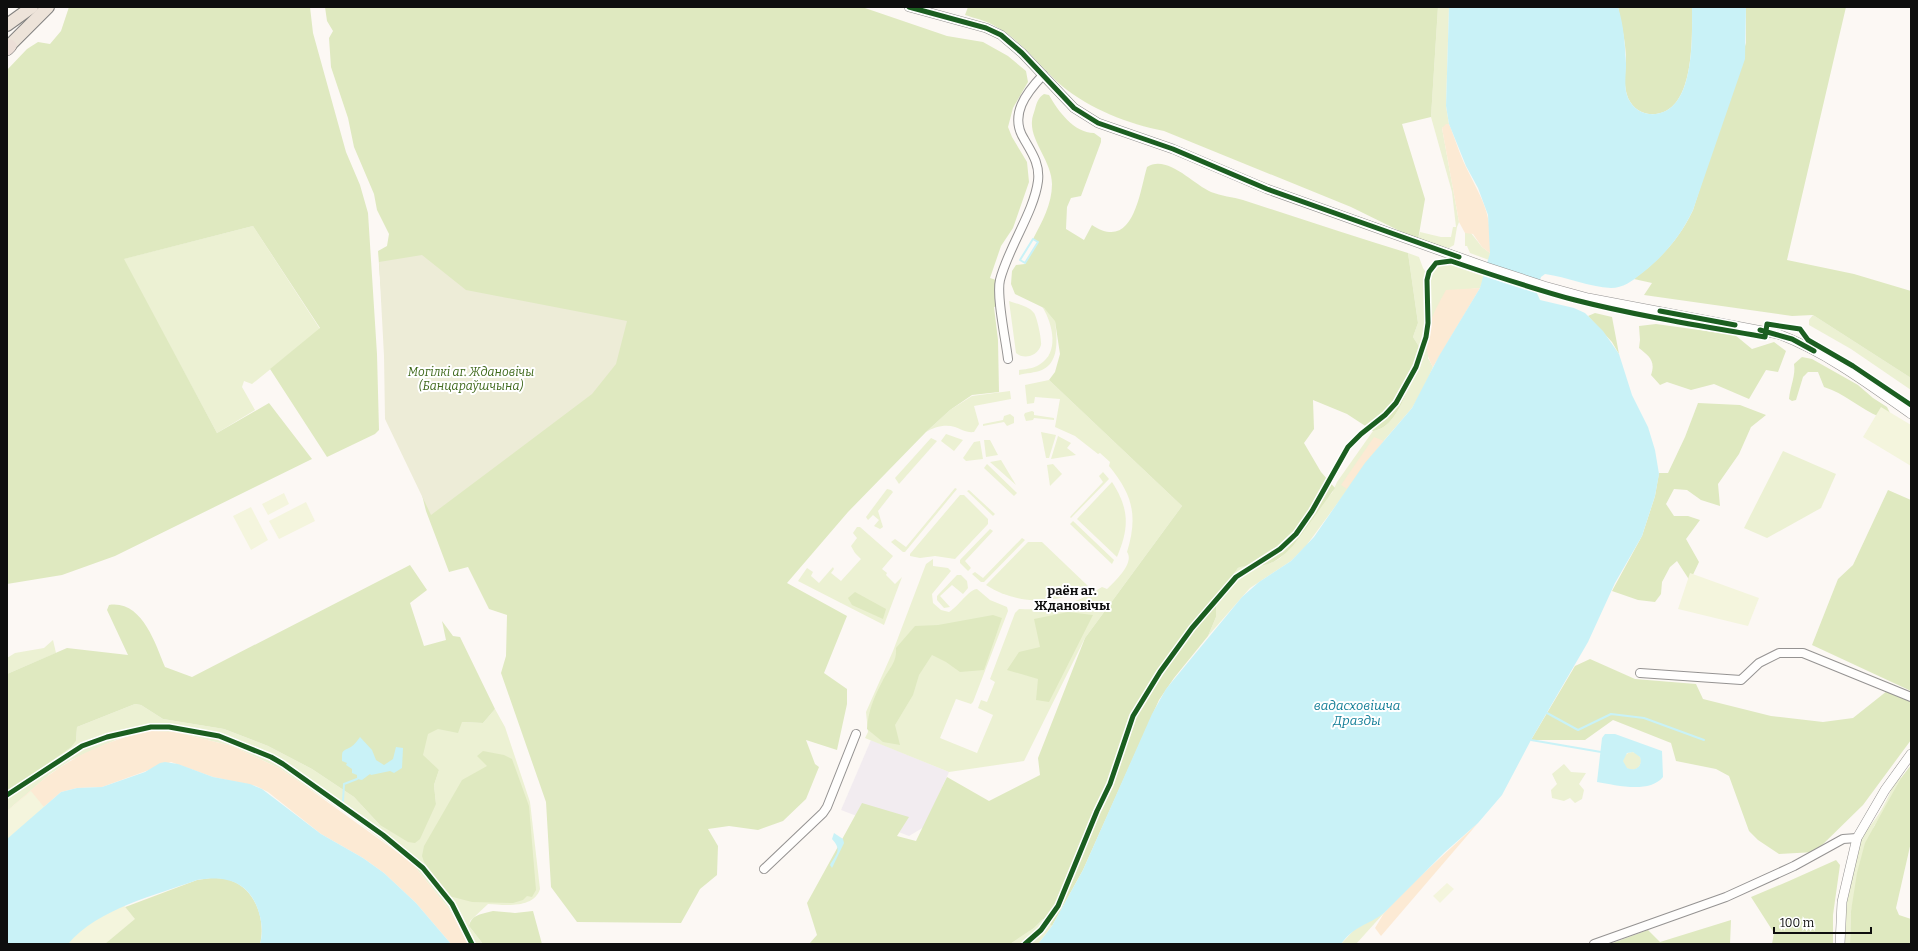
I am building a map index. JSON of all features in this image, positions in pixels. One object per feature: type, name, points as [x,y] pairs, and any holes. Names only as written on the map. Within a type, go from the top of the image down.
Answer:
[{"type":"main road","points":[[9,35],[32,7]]},
{"type":"main road","points":[[9,35],[48,7]]},
{"type":"street","points":[[909,7],[994,31],[1022,53],[1074,108],[1098,123],[1173,149],[1267,189],[1477,264],[1544,286],[1588,298],[1778,334],[1792,339],[1821,354],[1911,414]]},
{"type":"street","points":[[1008,359],[1000,282],[1032,201],[1038,181],[1038,167],[1035,156],[1023,137],[1019,128],[1017,117],[1027,94],[1043,75]]},
{"type":"street","points":[[1640,673],[1741,680],[1759,663],[1779,653],[1803,653],[1911,697]]},
{"type":"street","points":[[764,868],[823,813],[827,807],[856,734]]},
{"type":"street","points":[[1840,944],[1842,902],[1857,838],[1885,790],[1911,754]]},
{"type":"street","points":[[1594,944],[1726,897],[1794,866],[1843,839],[1857,838]]},
{"type":"shaded area","points":[[871,740],[949,772],[924,827],[909,836],[841,810]]},
{"type":"green space","points":[[69,7],[310,7],[313,33],[346,152],[360,185],[368,213],[377,354],[379,430],[375,434],[327,457],[270,369],[320,328],[253,226],[124,259],[217,433],[269,403],[312,459],[115,556],[62,575],[7,584],[7,70],[27,49],[38,42],[50,44],[61,31]]},
{"type":"green space","points":[[325,7],[862,7],[947,36],[983,42],[1008,56],[1026,71],[1028,82],[1013,108],[1008,127],[1012,137],[1027,162],[1029,182],[1013,228],[1001,246],[990,278],[996,280],[999,306],[994,307],[998,340],[999,392],[972,395],[950,410],[926,432],[848,512],[787,583],[847,616],[824,673],[847,689],[847,704],[837,750],[806,740],[815,764],[819,767],[806,799],[783,821],[758,830],[729,826],[708,829],[718,846],[717,875],[700,889],[681,923],[577,922],[551,887],[546,802],[501,673],[506,656],[507,615],[489,609],[468,567],[449,572],[426,511],[383,317],[378,251],[387,246],[389,234],[377,210],[374,194],[354,147],[348,118],[331,67],[329,38],[333,31],[327,21]]},
{"type":"green space","points":[[968,7],[1438,7],[1431,117],[1402,124],[1425,199],[1418,240],[1351,207],[1164,131],[1123,120],[1085,102],[1062,86],[1021,45],[1003,31],[986,22],[965,15]]},
{"type":"green space","points":[[1438,7],[1449,7],[1446,106],[1449,124],[1442,128],[1459,222],[1454,245],[1449,248],[1418,240],[1420,232],[1441,237],[1451,237],[1453,227],[1456,227],[1452,192],[1431,117]]},
{"type":"green space","points":[[1618,7],[1692,7],[1691,55],[1688,73],[1683,90],[1676,103],[1664,112],[1649,114],[1642,112],[1635,108],[1628,99],[1625,86],[1626,55]]},
{"type":"green space","points":[[1746,7],[1846,7],[1787,260],[1854,274],[1911,291],[1911,378],[1813,315],[1792,316],[1644,295],[1652,283],[1634,279],[1652,264],[1675,240],[1688,221],[1693,210],[1746,43]]},
{"type":"green space","points":[[1044,94],[1049,95],[1057,108],[1073,125],[1087,132],[1094,133],[1101,138],[1101,142],[1081,196],[1071,198],[1067,207],[1066,229],[1084,240],[1092,225],[1106,231],[1117,231],[1125,226],[1132,217],[1137,205],[1147,167],[1155,164],[1163,164],[1180,172],[1211,192],[1219,195],[1243,200],[1408,253],[1418,323],[1413,337],[1420,348],[1414,370],[1405,397],[1399,409],[1383,428],[1373,431],[1347,414],[1313,400],[1314,429],[1304,443],[1321,472],[1335,488],[1287,552],[1280,558],[1268,564],[1238,568],[1218,595],[1216,603],[1216,617],[1208,636],[1174,678],[1159,700],[1083,870],[1052,926],[1043,919],[1034,928],[1010,944],[809,944],[817,935],[807,903],[862,803],[909,817],[897,836],[916,841],[947,777],[989,801],[1040,775],[1038,758],[1085,638],[1182,506],[1049,380],[1055,372],[1060,354],[1055,321],[1044,308],[1015,294],[1011,284],[1012,271],[1016,265],[1025,264],[1038,242],[1033,239],[1046,213],[1052,191],[1049,168],[1037,144],[1032,129],[1032,118],[1036,104]]},
{"type":"green space","points":[[253,226],[320,329],[252,384],[244,381],[242,387],[255,410],[217,433],[123,259]]},
{"type":"green space","points":[[1465,233],[1471,233],[1482,247],[1490,253],[1489,260],[1470,253],[1467,246],[1465,246]]},
{"type":"green space","points":[[1408,253],[1419,257],[1423,268],[1429,277],[1434,266],[1445,262],[1485,276],[1480,288],[1461,290],[1428,358],[1433,367],[1423,390],[1412,408],[1381,444],[1306,546],[1291,561],[1250,588],[1208,636],[1216,617],[1216,603],[1218,595],[1238,568],[1242,566],[1271,563],[1279,559],[1293,546],[1323,501],[1332,493],[1337,482],[1373,431],[1383,428],[1399,409],[1410,384],[1420,348],[1413,337],[1418,323]]},
{"type":"green space","name":"Могілкі аг. Ждановічы (Банцараўшчына)","points":[[422,255],[466,290],[627,321],[616,364],[592,394],[431,515],[385,419],[384,356],[379,262]]},
{"type":"green space","points":[[1009,301],[1029,309],[1035,315],[1041,345],[1037,352],[1030,356],[1023,356],[1016,353]]},
{"type":"green space","points":[[1041,305],[1056,320],[1057,341],[1055,355],[1048,366],[1042,370],[1019,375],[1019,370],[1035,367],[1043,362],[1051,350],[1051,326]]},
{"type":"green space","points":[[1595,313],[1612,317],[1619,354],[1612,342],[1588,316]]},
{"type":"green space","points":[[1813,315],[1911,378],[1911,390],[1851,349],[1809,325],[1809,320]]},
{"type":"green space","points":[[1656,324],[1735,335],[1752,349],[1774,342],[1786,351],[1778,372],[1766,370],[1749,399],[1714,384],[1691,390],[1667,382],[1660,385],[1651,375],[1653,366],[1651,359],[1639,348],[1639,326]]},
{"type":"green space","points":[[1802,357],[1812,359],[1858,385],[1873,398],[1887,407],[1890,413],[1880,417],[1838,393],[1824,387],[1818,372],[1808,372],[1803,377],[1796,400],[1792,401],[1789,399],[1794,364]]},
{"type":"green space","points":[[1049,380],[1182,506],[1085,638],[1024,761],[949,772],[865,738],[868,732],[866,712],[893,651],[926,564],[933,559],[933,566],[948,568],[951,571],[932,594],[933,603],[941,610],[949,612],[970,592],[977,589],[990,600],[1007,607],[1008,611],[973,702],[971,704],[956,699],[940,738],[977,753],[993,715],[978,708],[981,700],[987,702],[995,682],[990,679],[1015,613],[1019,609],[1042,609],[1062,606],[1082,598],[1102,587],[1107,589],[1123,572],[1128,561],[1129,556],[1127,552],[1132,527],[1131,506],[1128,496],[1109,466],[1110,462],[1100,453],[1098,454],[1075,436],[1055,427],[1060,399],[1035,397],[1034,403],[1027,404],[1025,385]]},
{"type":"green space","points":[[1010,391],[1011,399],[974,406],[979,424],[974,432],[944,426],[936,427],[926,432],[950,410],[972,396]]},
{"type":"green space","points":[[1698,403],[1740,405],[1766,415],[1751,427],[1739,454],[1718,484],[1720,506],[1701,500],[1687,490],[1674,489],[1666,504],[1674,516],[1688,516],[1700,520],[1686,539],[1699,562],[1690,581],[1677,561],[1670,567],[1662,582],[1661,594],[1655,602],[1638,600],[1612,591],[1642,536],[1655,496],[1659,473],[1668,473],[1685,437]]},
{"type":"green space","points":[[1881,407],[1911,425],[1911,466],[1863,437]]},
{"type":"green space","points":[[1032,411],[1034,412],[1034,415],[1054,418],[1054,420],[1034,418],[1033,420],[1026,421],[1024,415],[1025,413]]},
{"type":"green space","points":[[1010,414],[1014,417],[1014,423],[1007,426],[1004,422],[983,426],[983,424],[1003,420],[1004,416]]},
{"type":"green space","points":[[1041,432],[1056,435],[1049,458],[1046,458]]},
{"type":"green space","points":[[946,434],[963,440],[954,451],[941,441]]},
{"type":"green space","points":[[1058,436],[1071,443],[1067,448],[1076,455],[1051,459]]},
{"type":"green space","points":[[931,438],[937,441],[899,484],[895,478]]},
{"type":"green space","points":[[984,440],[990,440],[998,455],[986,457]]},
{"type":"green space","points":[[980,441],[983,459],[966,461],[963,458],[974,442]]},
{"type":"green space","points":[[1783,451],[1836,474],[1821,508],[1767,538],[1744,528]]},
{"type":"green space","points":[[1001,460],[1016,485],[990,462]]},
{"type":"green space","points":[[987,464],[1017,493],[1014,496],[984,468]]},
{"type":"green space","points":[[1053,464],[1062,474],[1050,486],[1047,465]]},
{"type":"green space","points":[[1103,472],[1109,479],[1071,518],[1070,517],[1103,482],[1099,476]]},
{"type":"green space","points":[[1112,482],[1122,501],[1126,519],[1124,537],[1117,557],[1077,519]]},
{"type":"green space","points":[[955,488],[957,489],[905,552],[891,542],[895,539],[906,547]]},
{"type":"green space","points":[[887,489],[893,492],[878,511],[883,527],[880,529],[874,526],[879,520],[873,515],[868,520],[866,517]]},
{"type":"green space","points":[[969,490],[995,514],[993,516],[967,491]]},
{"type":"green space","points":[[1888,490],[1911,500],[1911,691],[1812,645],[1838,579],[1853,565]]},
{"type":"green space","points":[[284,493],[289,504],[268,515],[262,504]]},
{"type":"green space","points":[[960,495],[964,495],[988,519],[988,524],[955,559],[935,556],[920,558],[910,556],[910,554]]},
{"type":"green space","points":[[306,502],[315,521],[279,539],[269,521]]},
{"type":"green space","points":[[251,507],[268,540],[251,550],[233,516]]},
{"type":"green space","points":[[1073,521],[1114,560],[1112,564],[1070,524]]},
{"type":"green space","points":[[857,527],[860,527],[893,556],[882,569],[887,573],[886,575],[895,584],[902,577],[884,625],[798,581],[807,568],[813,572],[811,576],[819,583],[833,567],[834,569],[831,573],[841,581],[861,559],[851,546],[857,538],[853,533]]},
{"type":"green space","points":[[990,529],[993,531],[965,561],[971,568],[968,571],[960,563],[960,560]]},
{"type":"green space","points":[[1022,538],[1025,540],[984,582],[981,582],[972,574],[975,572],[983,578]]},
{"type":"green space","points":[[1028,542],[1042,542],[1088,586],[1076,593],[1063,597],[1050,600],[1037,600],[1011,596],[998,592],[986,585]]},
{"type":"green space","points":[[410,565],[427,590],[410,603],[424,646],[446,640],[442,621],[453,636],[460,637],[495,709],[483,723],[462,722],[458,733],[438,729],[428,734],[423,755],[439,770],[434,785],[436,804],[420,839],[415,843],[408,842],[380,825],[354,797],[312,769],[268,746],[224,729],[163,719],[141,705],[135,704],[77,727],[76,741],[71,747],[7,793],[7,674],[67,648],[128,655],[107,610],[109,605],[120,605],[130,609],[139,616],[152,636],[165,667],[192,677]]},
{"type":"green space","points":[[1690,573],[1759,598],[1748,626],[1678,609]]},
{"type":"green space","points":[[957,575],[961,575],[967,581],[968,588],[963,594],[952,585],[940,596],[950,607],[944,608],[937,600],[937,596]]},
{"type":"green space","points":[[855,592],[886,609],[883,619],[852,605],[848,598]]},
{"type":"green space","points":[[1068,612],[1093,615],[1049,702],[1036,700],[1038,679],[1007,670],[1019,652],[1040,647],[1034,619]]},
{"type":"green space","points":[[993,615],[1002,618],[984,670],[960,672],[946,662],[932,655],[919,675],[913,695],[895,725],[900,745],[883,742],[867,729],[872,705],[879,688],[894,662],[896,648],[915,626],[938,625]]},
{"type":"green space","points":[[53,640],[56,653],[7,674],[7,658],[15,653],[44,648]]},
{"type":"green space","points":[[1590,659],[1635,679],[1696,684],[1703,699],[1771,716],[1823,722],[1853,718],[1887,691],[1911,702],[1911,740],[1863,805],[1815,852],[1779,854],[1758,840],[1749,831],[1729,776],[1716,769],[1676,761],[1671,743],[1613,720],[1585,740],[1531,740],[1575,666]]},
{"type":"green space","points":[[135,704],[141,705],[163,719],[224,729],[268,746],[312,769],[354,797],[380,825],[436,804],[434,785],[439,770],[320,727],[462,722],[483,723],[495,709],[505,727],[530,802],[540,889],[532,900],[525,903],[510,905],[488,904],[470,921],[469,926],[483,944],[468,944],[449,909],[411,862],[351,817],[279,768],[232,746],[175,732],[148,731],[120,738],[71,760],[50,774],[7,811],[7,793],[76,741],[77,727]]},
{"type":"green space","points":[[483,751],[504,755],[512,759],[529,806],[536,890],[532,897],[527,896],[523,900],[513,903],[472,902],[449,896],[424,862],[422,856],[424,846],[462,780],[487,766],[477,756]]},
{"type":"green space","points":[[1632,752],[1638,755],[1641,761],[1638,767],[1632,770],[1626,767],[1623,761],[1626,755]]},
{"type":"green space","points":[[1564,764],[1571,772],[1586,773],[1579,784],[1584,790],[1582,799],[1575,803],[1570,798],[1564,801],[1552,798],[1551,790],[1557,784],[1552,774]]},
{"type":"green space","points":[[1911,765],[1911,842],[1896,908],[1899,915],[1911,919],[1911,944],[1850,944],[1851,911],[1857,873],[1865,843],[1901,778]]},
{"type":"green space","points":[[1898,776],[1901,778],[1883,813],[1874,826],[1851,911],[1850,944],[1840,944],[1840,926],[1857,838],[1876,818],[1886,802]]},
{"type":"green space","points":[[31,791],[135,919],[105,944],[53,944],[7,887],[7,811]]},
{"type":"green space","points":[[1836,860],[1840,865],[1833,915],[1833,944],[1772,944],[1774,933],[1751,897]]},
{"type":"green space","points":[[211,878],[225,879],[240,885],[253,899],[260,916],[262,926],[260,944],[68,944],[112,912],[197,880]]},
{"type":"green space","points":[[1447,883],[1454,889],[1440,903],[1433,896]]},
{"type":"green space","points":[[493,911],[515,913],[533,911],[542,944],[483,944],[469,926],[470,922],[472,919],[481,914]]},
{"type":"green space","points":[[1384,913],[1356,944],[1341,944],[1355,929]]},
{"type":"green space","points":[[1043,919],[1052,926],[1038,944],[1010,944],[1034,928]]},
{"type":"green space","points":[[1731,920],[1730,944],[1610,944],[1648,930],[1660,942]]},
{"type":"sand","points":[[1446,124],[1449,124],[1464,162],[1482,199],[1488,217],[1490,253],[1482,247],[1473,234],[1465,233],[1459,222],[1442,128]]},
{"type":"sand","points":[[1480,288],[1433,367],[1428,357],[1426,347],[1427,337],[1436,308],[1446,290]]},
{"type":"sand","points":[[1374,437],[1384,441],[1365,463],[1347,489],[1341,485]]},
{"type":"sand","points":[[148,731],[175,732],[232,746],[279,768],[411,862],[449,909],[468,944],[451,944],[416,903],[384,873],[363,858],[321,834],[268,792],[256,786],[213,777],[171,762],[102,787],[77,788],[61,792],[37,813],[7,811],[46,777],[63,765],[110,742]]},
{"type":"sand","points":[[1478,823],[1381,936],[1375,928],[1384,913],[1400,895]]},
{"type":"water","name":"вадасховішча Дразды","points":[[1449,7],[1618,7],[1622,21],[1625,43],[1625,84],[1627,95],[1635,108],[1649,114],[1664,112],[1676,103],[1683,90],[1691,55],[1692,7],[1746,7],[1745,59],[1693,210],[1683,229],[1664,253],[1627,284],[1611,288],[1586,284],[1545,274],[1541,277],[1536,291],[1540,300],[1574,308],[1585,313],[1603,331],[1619,354],[1632,395],[1648,427],[1655,450],[1659,474],[1655,496],[1642,536],[1615,583],[1588,642],[1531,740],[1502,795],[1478,823],[1445,852],[1384,913],[1356,929],[1341,944],[1038,944],[1052,926],[1083,870],[1152,714],[1166,689],[1242,597],[1259,582],[1291,561],[1314,537],[1365,463],[1412,408],[1439,356],[1480,288],[1490,253],[1488,215],[1478,188],[1466,166],[1449,124],[1446,106]]},
{"type":"water","points":[[1605,734],[1615,734],[1662,751],[1663,777],[1657,782],[1641,787],[1597,782],[1602,738]],"holes":[[[1633,752],[1640,757],[1640,765],[1636,769],[1627,768],[1623,761],[1627,753]]]},
{"type":"water","points":[[360,737],[372,750],[376,760],[384,765],[393,759],[396,747],[403,748],[402,768],[394,773],[390,771],[370,774],[362,780],[357,779],[357,775],[352,773],[352,769],[346,765],[347,763],[342,761],[342,754],[343,751],[352,746]]},
{"type":"water","points":[[165,762],[178,764],[213,777],[250,784],[262,789],[321,834],[363,858],[384,873],[416,903],[451,944],[260,944],[262,932],[261,921],[255,902],[250,894],[236,883],[227,880],[208,879],[197,880],[128,904],[95,921],[68,944],[7,944],[7,839],[61,792],[77,788],[102,787],[145,772],[160,763]]},
{"type":"water","points":[[834,833],[843,839],[844,843],[832,868],[830,865],[838,849],[832,839]]},
{"type":"waterway","points":[[1033,239],[1038,242],[1025,263],[1020,260],[1033,239]]},
{"type":"waterway","points":[[1547,713],[1578,730],[1611,714],[1644,718],[1704,740]]},
{"type":"waterway","points":[[1531,740],[1601,752]]},
{"type":"waterway","points":[[343,801],[344,784],[357,779]]},
{"type":"cycle path","points":[[909,7],[986,28],[1001,35],[1022,53],[1074,108],[1098,123],[1173,149],[1267,189],[1459,257]]},
{"type":"cycle path","points":[[1025,944],[1041,930],[1058,906],[1097,811],[1110,784],[1133,716],[1160,672],[1192,628],[1236,577],[1280,549],[1296,534],[1312,511],[1348,447],[1361,434],[1385,415],[1396,403],[1416,367],[1426,337],[1428,323],[1427,280],[1429,272],[1436,263],[1451,261],[1528,287],[1575,300],[1670,320],[1765,337],[1767,324],[1800,329],[1808,340],[1853,366],[1911,405]]},
{"type":"cycle path","points":[[1660,311],[1735,325]]},
{"type":"cycle path","points":[[1760,330],[1792,339],[1814,351]]},
{"type":"cycle path","points":[[7,795],[82,746],[107,737],[151,727],[169,727],[219,736],[271,757],[283,764],[383,835],[423,868],[452,904],[472,944]]},
{"type":"district","name":"раён аг. Ждановічы","points":[[1072,598]]}]
